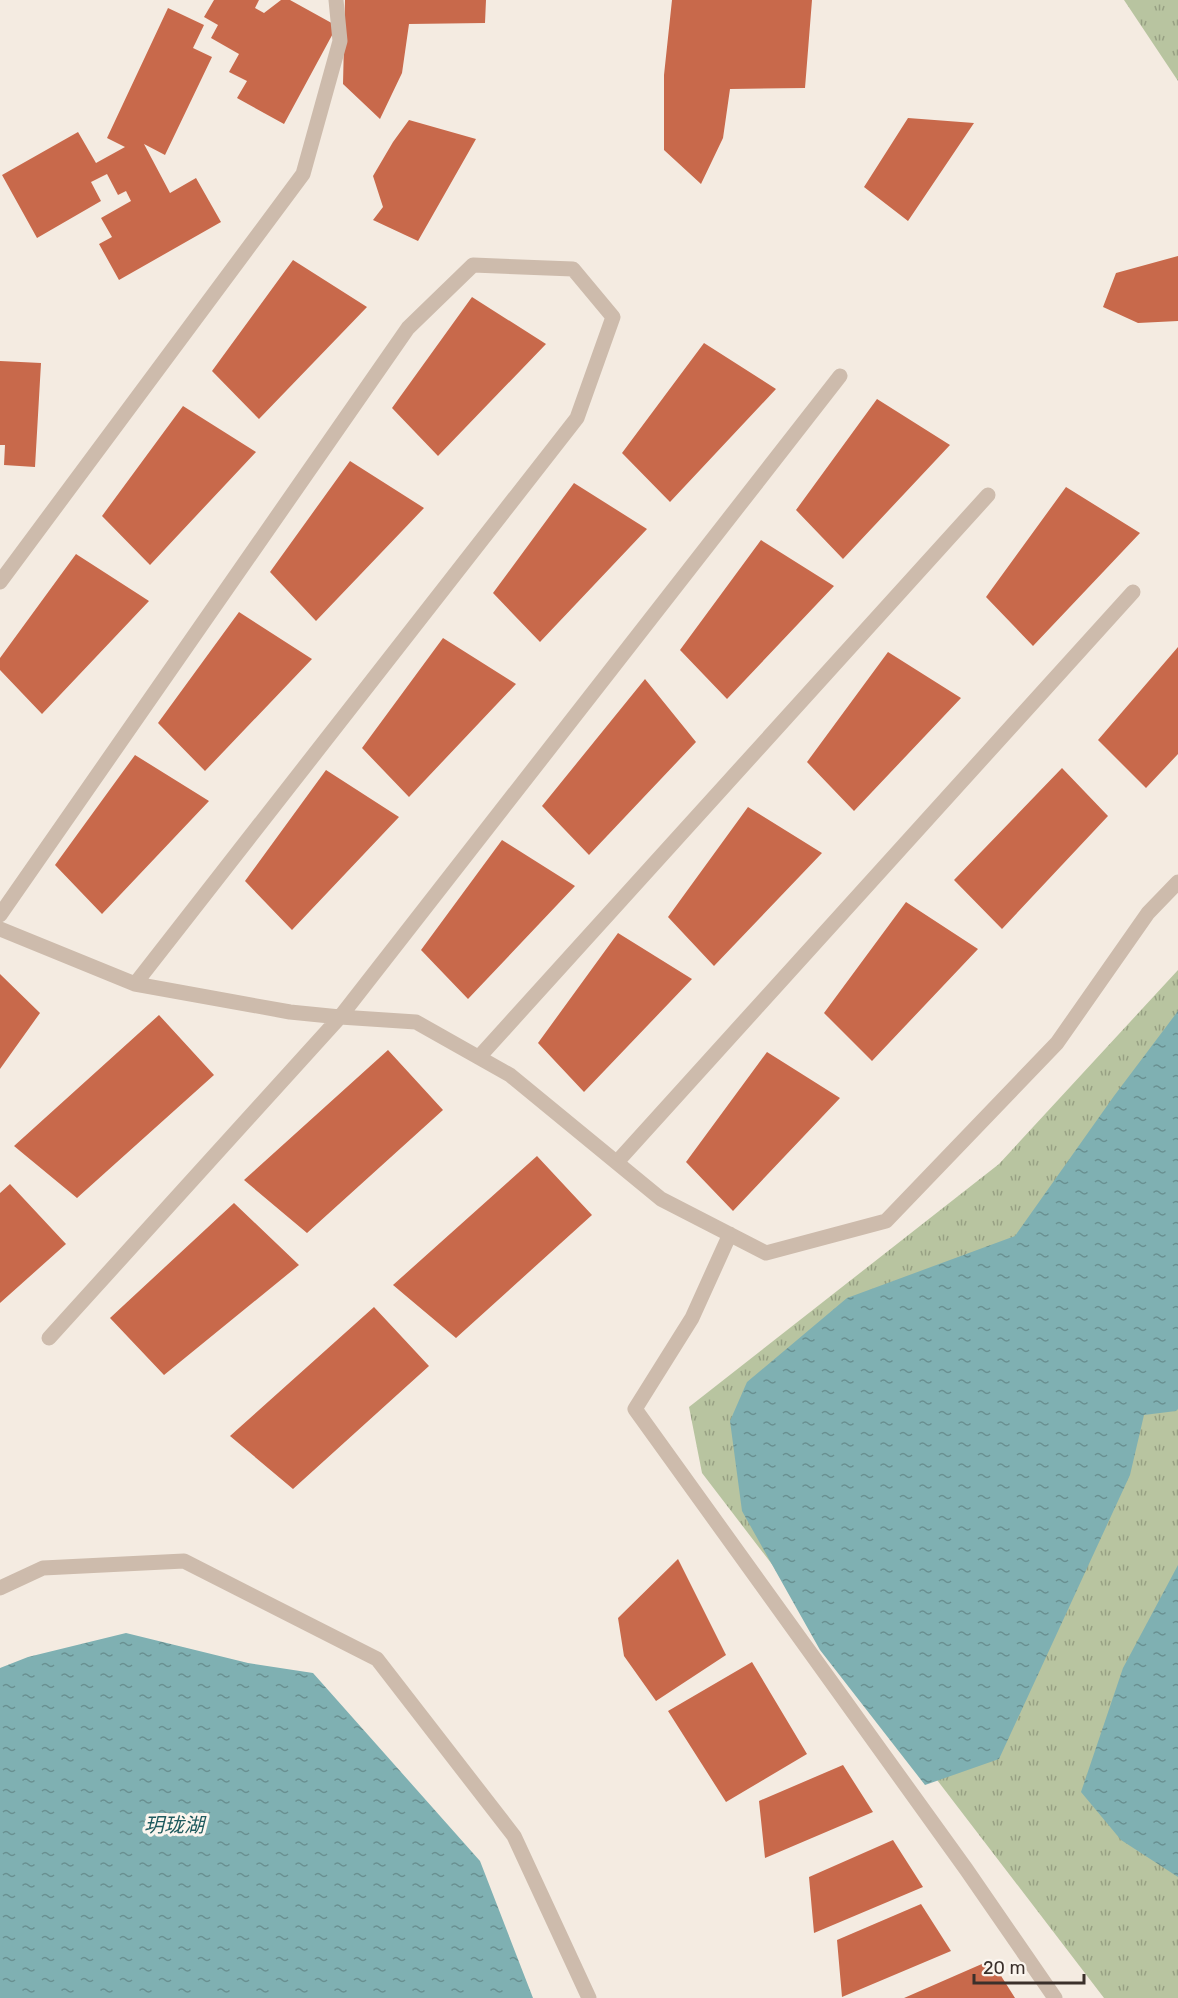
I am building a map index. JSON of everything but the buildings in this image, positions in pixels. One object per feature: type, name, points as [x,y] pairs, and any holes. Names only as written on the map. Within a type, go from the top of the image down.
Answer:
[{"type":"street","points":[[0,582],[303,174],[339,41],[336,0]]},
{"type":"street","points":[[0,915],[408,328],[473,266],[573,269],[613,317],[577,418],[135,984]]},
{"type":"street","points":[[49,1338],[340,1017],[840,376]]},
{"type":"street","points":[[480,1057],[988,495]]},
{"type":"street","points":[[617,1162],[1133,592]]},
{"type":"street","points":[[0,928],[135,984],[290,1012],[416,1022],[510,1075],[661,1199],[766,1252],[886,1221],[1057,1043],[1148,914],[1178,882]]},
{"type":"street","points":[[730,1234],[692,1318],[635,1409],[966,1869],[1055,1998]]},
{"type":"street","points":[[0,1588],[43,1568],[184,1561],[377,1659],[514,1836],[589,1998]]},
{"type":"green space","points":[[1124,0],[1178,0],[1178,81]]},
{"type":"green space","points":[[1178,970],[1178,1998],[1104,1998],[702,1473],[689,1407],[999,1164]]},
{"type":"water","points":[[1178,1011],[1178,1409],[1144,1415],[1130,1475],[999,1759],[925,1785],[820,1650],[742,1511],[730,1421],[747,1382],[847,1298],[1015,1236],[1114,1096]]},
{"type":"water","points":[[1178,1565],[1178,1877],[1121,1840],[1081,1792],[1123,1668]]},
{"type":"water","name":"玥珑湖","points":[[126,1633],[248,1663],[313,1673],[480,1861],[533,1998],[0,1998],[0,1668],[28,1657]]}]
